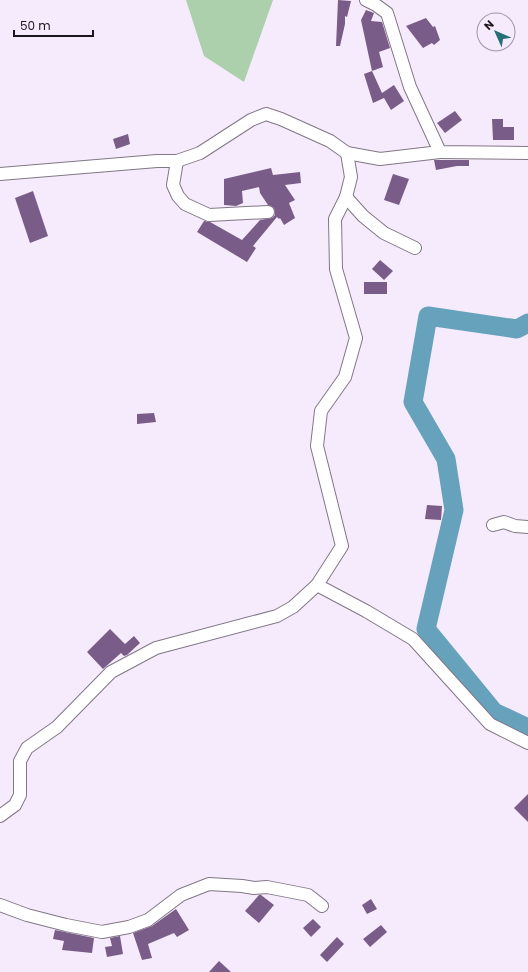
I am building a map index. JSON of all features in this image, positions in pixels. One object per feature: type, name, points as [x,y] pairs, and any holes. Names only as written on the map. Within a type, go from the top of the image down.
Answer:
[{"type":"street","points":[[366,0],[387,13],[410,87],[440,152]]},
{"type":"street","points":[[0,174],[157,161],[176,161],[200,154],[251,120],[266,114],[281,119],[330,141],[347,153],[380,159],[440,152],[528,153]]},
{"type":"street","points":[[0,816],[15,805],[20,794],[20,761],[27,748],[58,727],[111,672],[156,648],[277,616],[293,607],[317,585],[342,546],[317,446],[321,411],[345,377],[356,338],[336,269],[335,219],[346,197],[351,177],[347,153]]},
{"type":"street","points":[[176,161],[173,185],[178,196],[185,204],[209,215],[268,212]]},
{"type":"street","points":[[346,197],[363,216],[384,233],[415,248]]},
{"type":"street","points":[[493,525],[504,522],[515,526],[528,527]]},
{"type":"street","points":[[317,585],[366,611],[413,639],[490,724],[528,743]]},
{"type":"street","points":[[0,905],[27,915],[102,932],[129,927],[148,920],[181,895],[209,884],[254,888],[267,887],[308,895],[322,906]]},
{"type":"green space","points":[[186,0],[273,0],[244,82],[204,56]]},
{"type":"building","points":[[338,0],[351,1],[347,17],[345,16],[345,24],[340,46],[336,46]]},
{"type":"building","points":[[366,10],[374,13],[371,21],[382,22],[390,48],[379,52],[383,67],[372,71],[361,20]]},
{"type":"building","points":[[426,18],[433,27],[435,26],[440,40],[434,45],[432,43],[423,48],[406,26]]},
{"type":"building","points":[[372,71],[382,93],[394,85],[404,101],[391,110],[384,98],[373,103],[364,74]]},
{"type":"building","points":[[455,111],[462,120],[445,133],[437,123]]},
{"type":"building","points":[[492,119],[503,119],[503,127],[514,127],[514,140],[493,140]]},
{"type":"building","points":[[128,134],[130,144],[116,149],[113,139]]},
{"type":"building","points":[[434,160],[469,160],[469,166],[457,166],[436,170]]},
{"type":"building","points":[[271,168],[273,175],[300,172],[301,183],[285,185],[295,200],[289,203],[295,218],[284,225],[280,218],[279,219],[277,217],[253,246],[256,248],[247,262],[197,232],[204,221],[210,222],[242,240],[260,220],[272,218],[275,215],[274,208],[268,205],[260,193],[259,187],[242,191],[243,203],[236,206],[224,205],[224,179]]},
{"type":"building","points":[[393,174],[409,179],[399,205],[384,200]]},
{"type":"building","points":[[33,191],[48,236],[30,243],[15,198]]},
{"type":"building","points":[[380,260],[393,271],[384,280],[372,269]]},
{"type":"building","points":[[364,282],[387,282],[387,294],[364,294]]},
{"type":"building","points":[[154,413],[156,422],[137,424],[137,414]]},
{"type":"building","points":[[427,505],[442,506],[441,520],[425,519]]},
{"type":"building","points":[[110,629],[125,644],[134,636],[140,643],[127,655],[124,656],[121,653],[103,669],[87,652]]},
{"type":"building","points":[[528,794],[528,822],[514,808]]},
{"type":"building","points":[[259,895],[274,905],[259,923],[245,911]]},
{"type":"building","points":[[371,899],[377,909],[367,914],[362,905]]},
{"type":"building","points":[[176,909],[189,930],[177,937],[174,933],[148,944],[152,958],[142,960],[133,933],[152,926]]},
{"type":"building","points":[[313,919],[321,927],[311,937],[303,928]]},
{"type":"building","points":[[381,925],[387,932],[370,947],[363,939]]},
{"type":"building","points":[[55,930],[94,938],[92,953],[62,950],[64,941],[53,939]]},
{"type":"building","points":[[120,936],[123,954],[107,957],[105,947],[112,946],[110,938]]},
{"type":"building","points":[[337,937],[344,944],[327,962],[320,955]]},
{"type":"building","points":[[219,961],[231,972],[209,972]]},
{"type":"waterway","points":[[528,323],[517,329],[428,316],[413,402],[446,459],[454,510],[426,629],[494,712],[528,728]]}]
